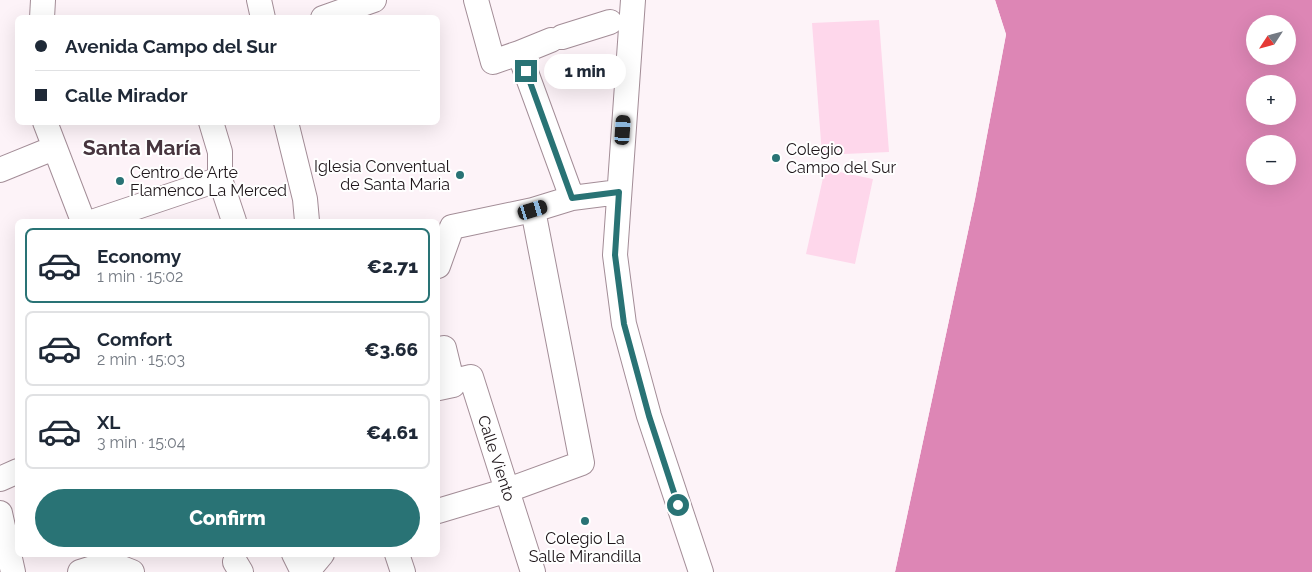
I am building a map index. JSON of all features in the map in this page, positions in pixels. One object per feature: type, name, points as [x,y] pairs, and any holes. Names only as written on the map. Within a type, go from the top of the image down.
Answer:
[{"type":"street","points":[[42,15],[43,0]]},
{"type":"street","points":[[259,0],[262,15]]},
{"type":"street","points":[[332,15],[374,0]]},
{"type":"street","points":[[476,0],[493,62],[556,38],[610,22]]},
{"type":"street","points":[[633,0],[615,255],[624,324],[693,570]]},
{"type":"street","points":[[519,52],[572,198]]},
{"type":"street","points":[[46,125],[83,219]]},
{"type":"street","points":[[212,125],[220,152],[220,179],[233,219]]},
{"type":"street","points":[[287,125],[305,199],[307,219]]},
{"type":"street","points":[[0,170],[54,148]]},
{"type":"street","points":[[101,219],[220,179]]},
{"type":"street","points":[[440,260],[452,227],[533,210],[572,198],[619,192]]},
{"type":"street","points":[[440,510],[508,490],[582,463],[533,210]]},
{"type":"street","points":[[440,349],[444,348],[442,385]]},
{"type":"street","name":"Calle Viento","points":[[442,385],[471,377],[533,572]]},
{"type":"street","points":[[0,479],[15,472]]},
{"type":"street","points":[[0,513],[14,572]]},
{"type":"street","points":[[296,557],[303,572]]},
{"type":"street","points":[[307,572],[320,557]]},
{"type":"street","points":[[398,557],[403,572]]},
{"type":"street","points":[[80,572],[126,566]]},
{"type":"shaded area","points":[[995,0],[1312,0],[1312,572],[895,572],[975,199],[1006,35]]},
{"type":"shaded area","points":[[879,20],[889,152],[822,155],[812,23]]},
{"type":"shaded area","points":[[825,169],[873,179],[855,264],[806,254]]},
{"type":"pier","points":[[992,0],[995,0],[1006,34],[975,199],[895,572],[892,572],[973,199],[1003,35]]},
{"type":"place","name":"Colegio Campo del Sur","points":[[776,158]]},
{"type":"place","name":"Iglesia Conventual de Santa Maria","points":[[460,175]]},
{"type":"place","name":"Centro de Arte Flamenco La Merced","points":[[120,181]]},
{"type":"place","name":"Colegio La Salle Mirandilla","points":[[585,521]]},
{"type":"district","name":"Santa María","points":[[142,148]]},
{"type":"route","points":[[526,71],[572,198],[619,192],[615,255],[624,324],[649,416],[678,505]]}]
